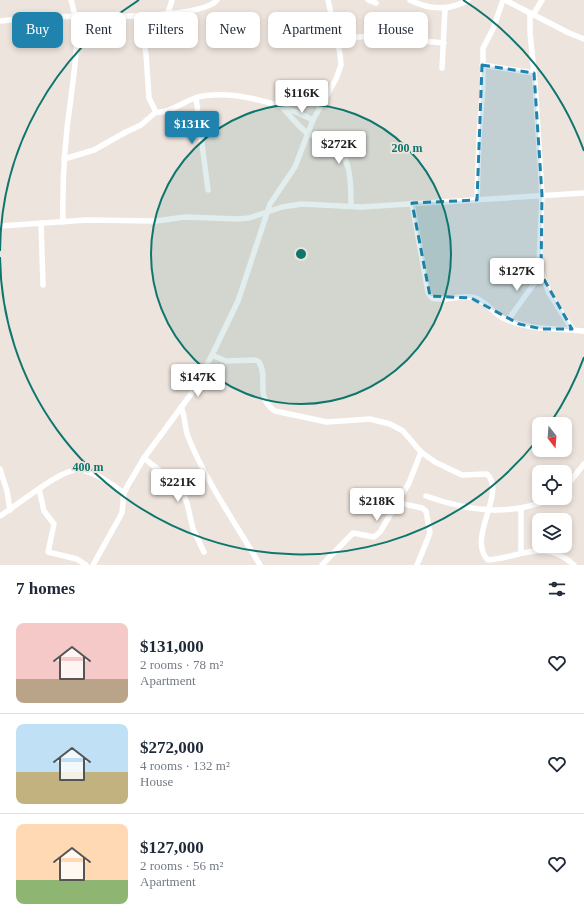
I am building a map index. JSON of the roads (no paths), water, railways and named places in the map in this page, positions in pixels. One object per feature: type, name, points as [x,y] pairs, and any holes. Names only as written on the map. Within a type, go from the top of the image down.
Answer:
[{"type":"street","points":[[71,0],[75,12]]},
{"type":"street","points":[[168,12],[172,0]]},
{"type":"street","points":[[175,12],[210,6],[217,0]]},
{"type":"street","points":[[328,0],[331,12]]},
{"type":"street","points":[[368,0],[376,3]]},
{"type":"street","points":[[410,0],[423,6],[445,9],[454,7],[468,0]]},
{"type":"street","points":[[477,200],[479,136],[483,87],[482,48],[493,30],[504,0],[584,39]]},
{"type":"street","points":[[542,0],[532,14],[530,33],[542,195],[539,256],[541,274],[549,293],[572,330]]},
{"type":"street","points":[[442,68],[445,9]]},
{"type":"street","points":[[0,21],[33,17],[71,17]]},
{"type":"street","points":[[356,37],[370,36],[444,43]]},
{"type":"street","points":[[63,222],[64,158],[74,80],[76,48]]},
{"type":"street","points":[[146,48],[149,98],[156,112]]},
{"type":"street","points":[[94,564],[122,513],[124,493],[144,458],[191,394],[238,301],[266,213],[275,196],[295,167],[313,120],[336,79],[341,65],[338,48]]},
{"type":"street","points":[[482,65],[534,73]]},
{"type":"street","points":[[64,158],[94,150],[142,125],[156,112],[165,111],[196,98],[225,96],[258,101],[282,107],[313,120]]},
{"type":"street","points":[[196,98],[208,190]]},
{"type":"street","points":[[282,107],[308,134],[327,139],[345,158],[349,166],[351,206]]},
{"type":"street","points":[[0,226],[63,222],[156,221],[185,217],[238,219],[266,213],[282,207],[302,204],[351,206],[584,193]]},
{"type":"street","points":[[412,203],[430,296],[436,299],[478,299],[498,315],[508,320],[542,329],[584,331]]},
{"type":"street","points":[[41,223],[43,285]]},
{"type":"street","points":[[508,320],[541,274]]},
{"type":"street","points":[[212,355],[226,361],[254,360],[259,362],[262,368],[263,394],[269,407],[275,411],[327,422],[370,419],[390,424],[403,431],[421,452],[435,462],[462,475],[487,474],[492,488],[482,534],[487,559],[490,560],[534,550],[552,552],[565,557],[574,565]]},
{"type":"street","points":[[181,407],[185,432],[216,492],[260,565]]},
{"type":"street","points":[[322,565],[353,533],[369,537],[377,535],[384,528],[399,503],[421,452]]},
{"type":"street","points":[[144,458],[181,488],[188,503],[193,529],[204,552]]},
{"type":"street","points":[[572,479],[584,464]]},
{"type":"street","points":[[0,469],[7,491],[10,510]]},
{"type":"street","points":[[0,516],[58,476],[75,469],[94,473],[124,493]]},
{"type":"street","points":[[39,489],[44,510],[54,524],[48,552],[68,556],[86,565]]},
{"type":"street","points":[[426,496],[454,505],[488,511],[521,509],[533,505]]},
{"type":"street","points":[[399,503],[422,508],[426,511],[430,533],[417,565]]},
{"type":"street","points":[[521,509],[522,552]]}]
